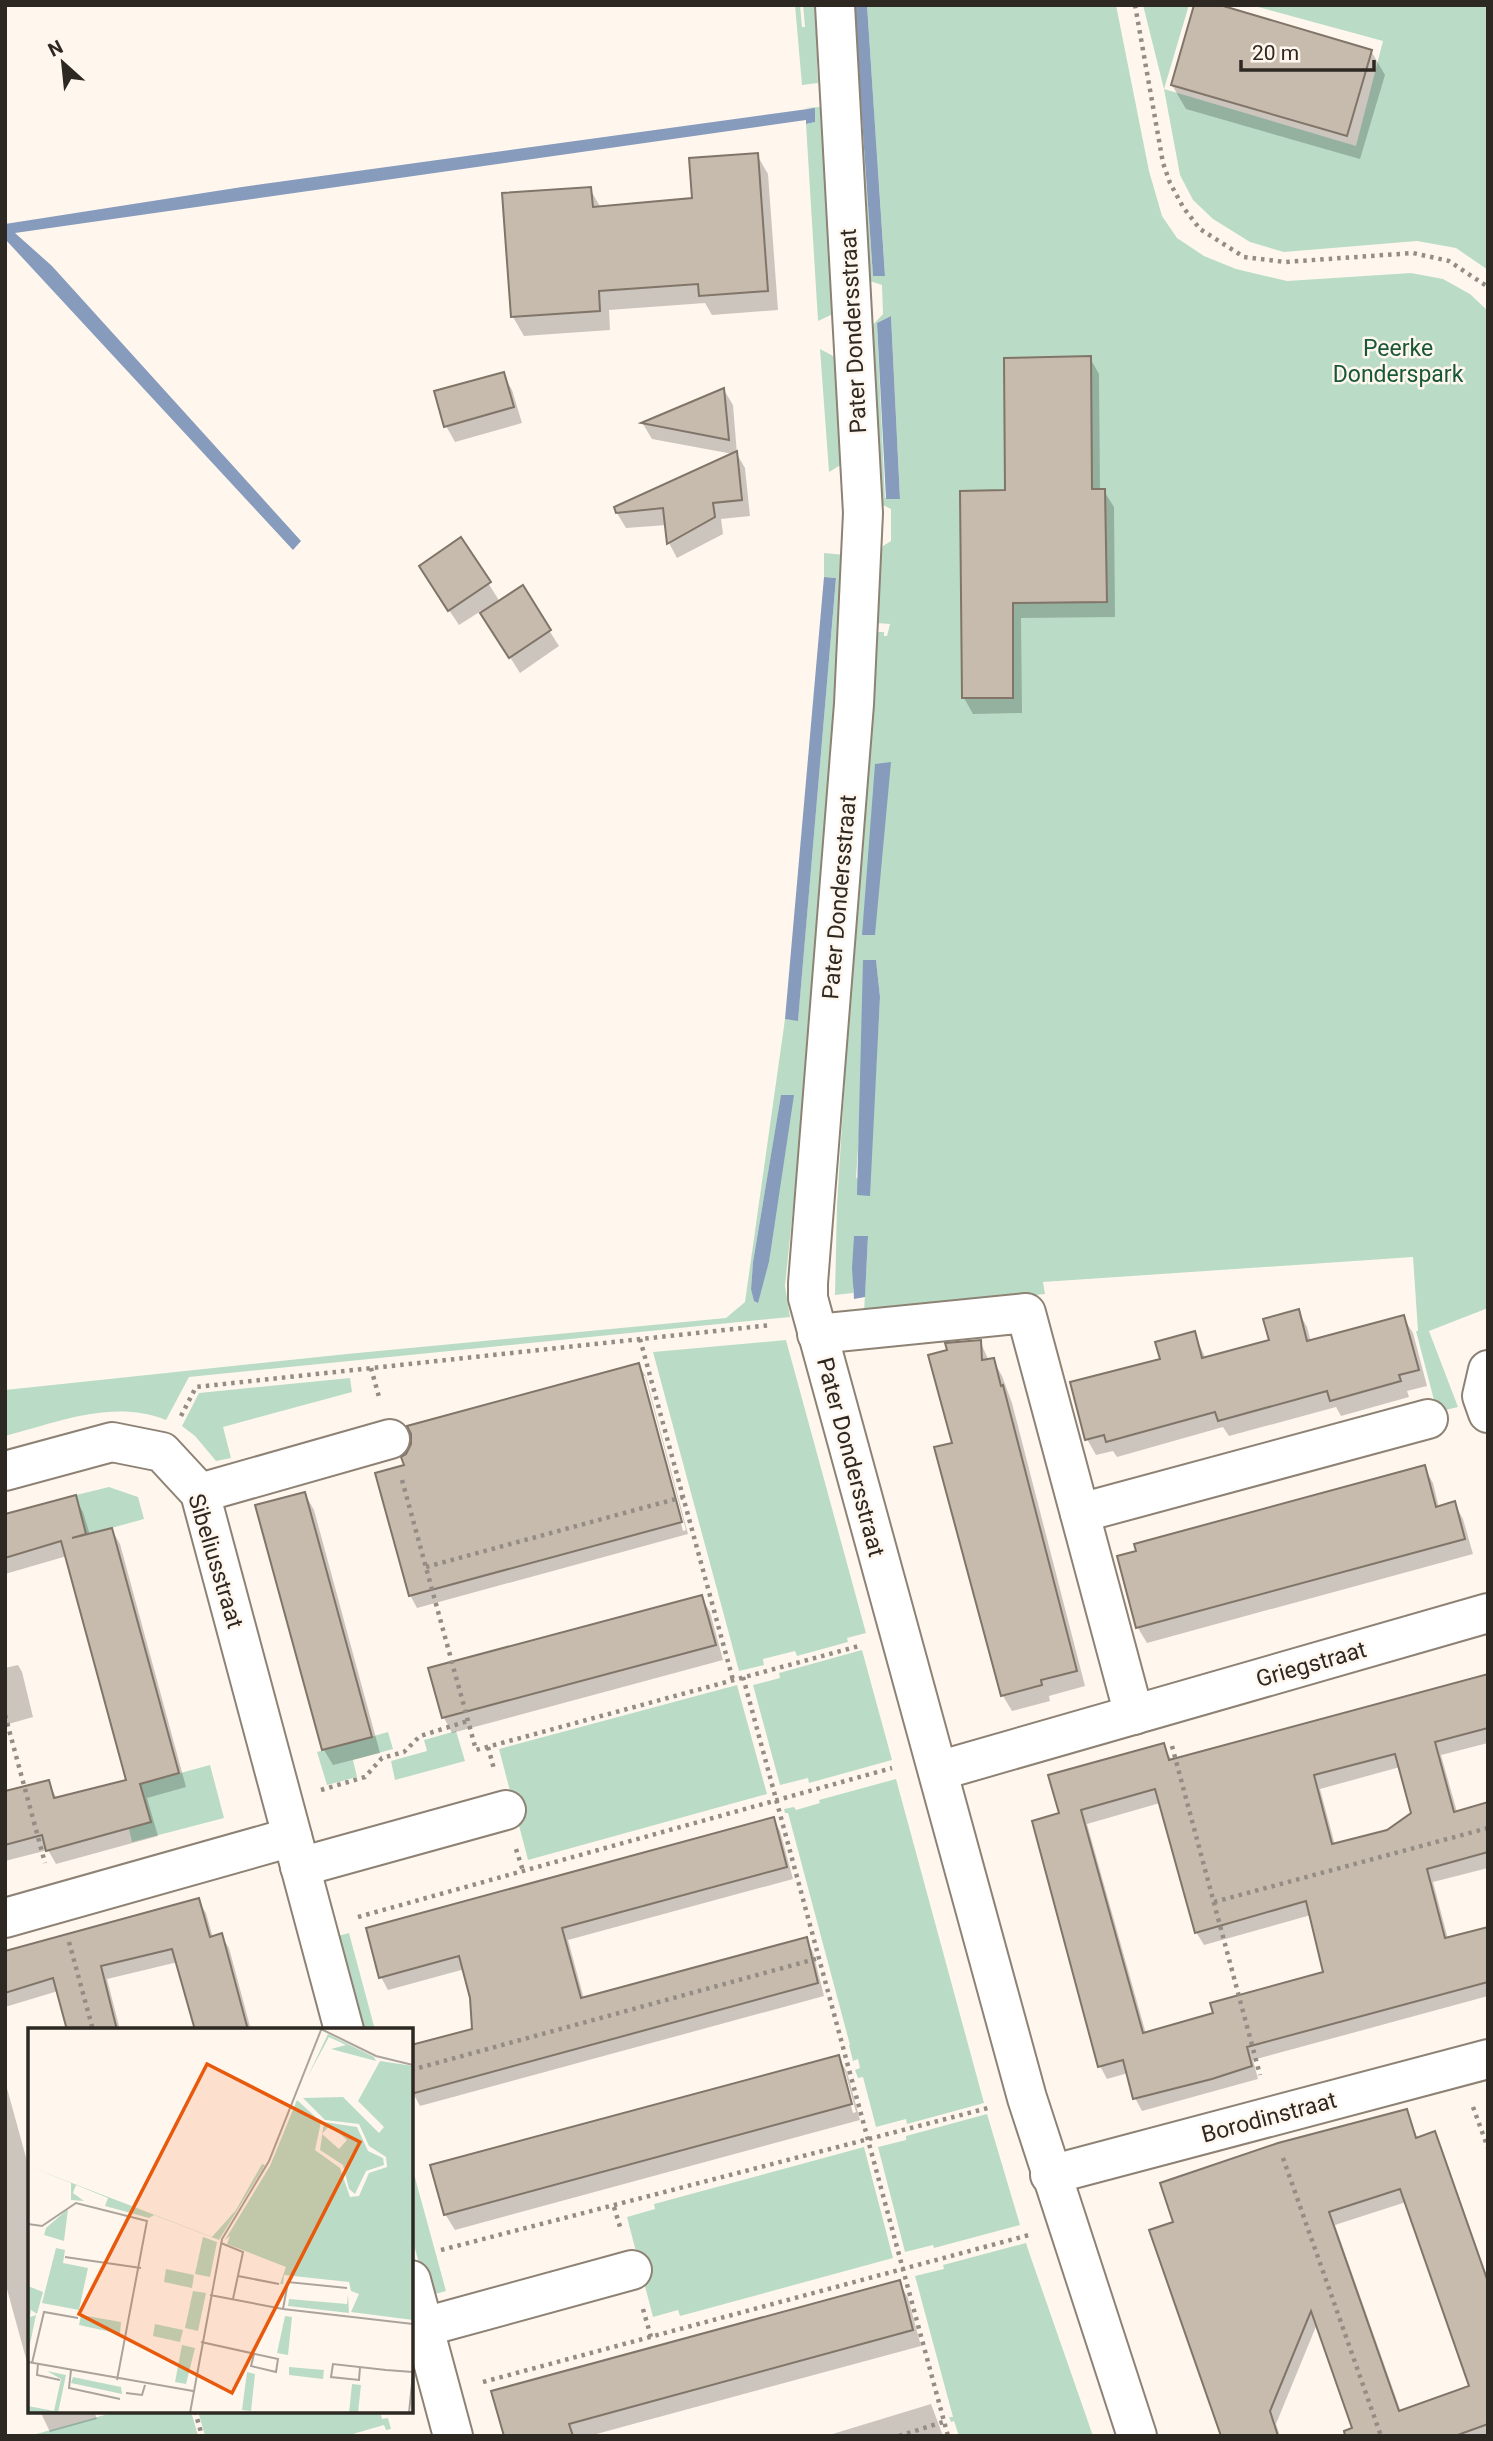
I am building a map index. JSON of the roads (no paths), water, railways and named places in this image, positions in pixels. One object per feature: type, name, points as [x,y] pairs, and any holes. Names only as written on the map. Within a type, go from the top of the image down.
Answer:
[{"type":"street","name":"Pater Dondersstraat","points":[[835,5],[863,513],[855,704],[808,1283],[815,1327],[936,1764]]},
{"type":"street","points":[[815,1327],[1026,1313],[1080,1513],[1148,1711]]},
{"type":"street","points":[[1488,1370],[1482,1396],[1488,1413]]},
{"type":"street","points":[[1080,1513],[1428,1419]]},
{"type":"street","points":[[200,1493],[390,1439]]},
{"type":"street","name":"Sibeliusstraat","points":[[5,1471],[112,1442],[162,1452],[200,1493],[343,2028]]},
{"type":"street","name":"Griegstraat","points":[[936,1764],[1148,1711],[1488,1613]]},
{"type":"street","points":[[936,1764],[1050,2175],[1137,2436]]},
{"type":"street","points":[[5,1918],[296,1852],[506,1810]]},
{"type":"street","name":"Borodinstraat","points":[[1050,2175],[1275,2132],[1488,2059]]},
{"type":"street","points":[[424,2327],[632,2270]]},
{"type":"street","points":[[413,2287],[453,2436]]},
{"type":"water","points":[[854,5],[867,5],[885,276],[873,276]]},
{"type":"water","points":[[815,108],[815,122],[806,124],[806,120],[15,233],[52,266],[301,541],[293,550],[5,239],[5,224],[242,187]]},
{"type":"water","points":[[891,316],[900,499],[886,499],[877,323]]},
{"type":"water","points":[[824,577],[836,578],[798,1021],[785,1019]]},
{"type":"water","points":[[891,762],[875,935],[862,935],[875,764]]},
{"type":"water","points":[[863,960],[876,960],[880,997],[870,1196],[857,1195]]},
{"type":"water","points":[[781,1095],[794,1095],[769,1262],[758,1303],[754,1301],[751,1289],[753,1262]]},
{"type":"water","points":[[854,1236],[868,1236],[865,1297],[854,1299],[852,1268]]},
{"type":"park label","name":"Peerke Donderspark","points":[[1398,361]]}]
